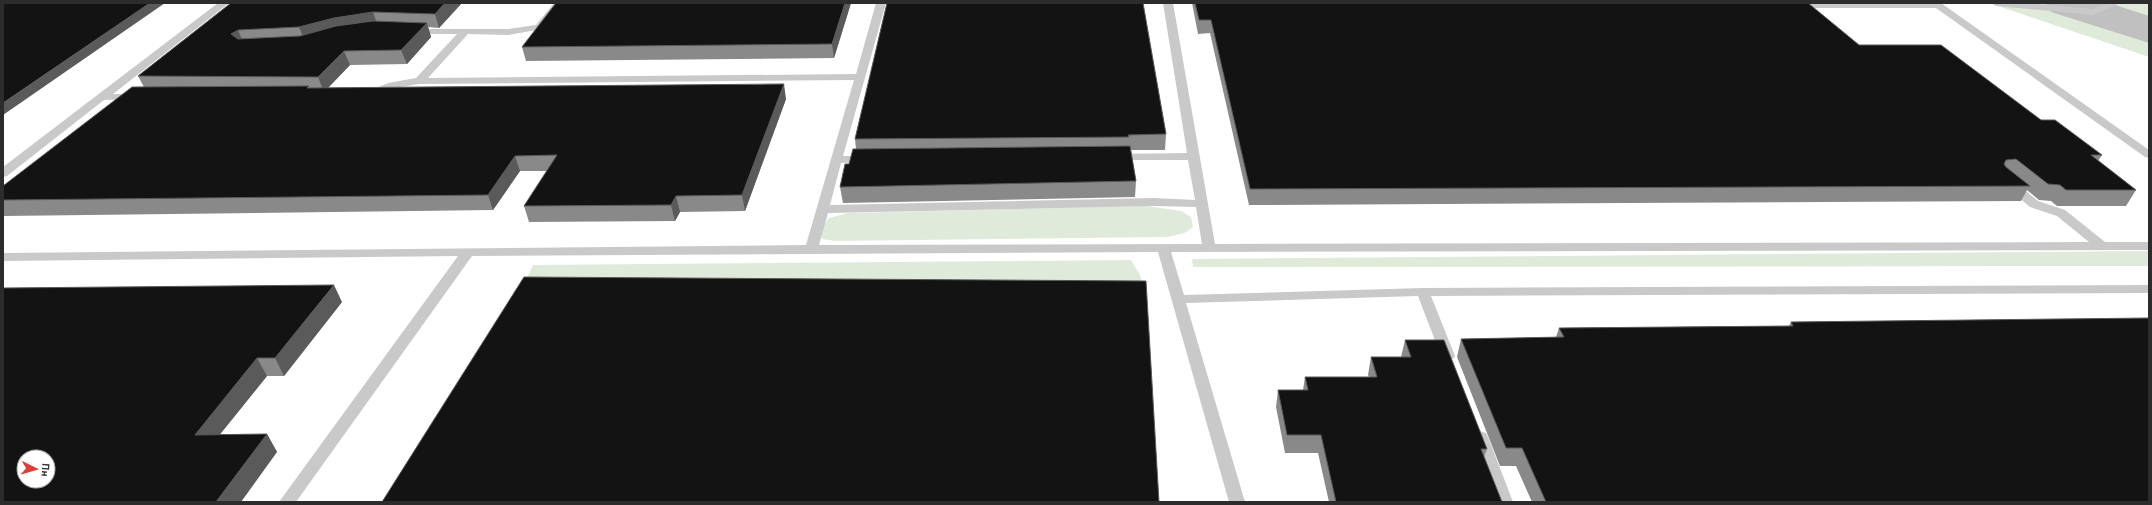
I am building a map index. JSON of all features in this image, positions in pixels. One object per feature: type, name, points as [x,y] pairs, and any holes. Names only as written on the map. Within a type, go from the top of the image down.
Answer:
[{"type":"lane","points":[[3,173],[224,3]]},
{"type":"lane","points":[[402,31],[464,33],[508,32],[539,27],[559,3]]},
{"type":"lane","points":[[811,249],[882,3]]},
{"type":"lane","points":[[1168,3],[1209,249]]},
{"type":"lane","points":[[1996,3],[2093,12],[2115,3]]},
{"type":"lane","points":[[1811,5],[1936,4],[2149,154]]},
{"type":"lane","points":[[420,81],[464,33]]},
{"type":"lane","points":[[356,96],[363,96],[392,85],[420,81],[860,77]]},
{"type":"lane","points":[[103,97],[150,97]]},
{"type":"lane","points":[[1106,157],[1193,156]]},
{"type":"lane","points":[[837,160],[876,159]]},
{"type":"lane","points":[[2003,179],[2034,204],[2061,213],[2102,246]]},
{"type":"lane","points":[[823,210],[1154,202],[1202,204]]},
{"type":"lane","points":[[3,256],[811,249],[2149,246]]},
{"type":"lane","points":[[1164,249],[1237,502]]},
{"type":"lane","points":[[288,502],[469,251]]},
{"type":"lane","points":[[1178,299],[1423,292],[2149,289]]},
{"type":"lane","points":[[1423,292],[1454,372]]},
{"type":"lane","points":[[1474,422],[1505,502]]},
{"type":"green space","points":[[1989,3],[2149,3],[2149,57]]},
{"type":"green space","points":[[1147,206],[1181,211],[1191,217],[1193,227],[1185,233],[1168,237],[835,241],[822,239],[820,229],[829,218],[848,213]]},
{"type":"green space","points":[[2149,251],[2149,266],[1193,267],[1192,259]]},
{"type":"green space","points":[[1131,260],[1140,275],[1146,298],[522,289],[533,265]]},
{"type":"building","points":[[3,3],[150,3],[3,103]]},
{"type":"building","points":[[231,3],[445,3],[435,14],[373,12],[334,18],[299,27],[238,30],[231,34],[238,39],[300,36],[336,26],[373,21],[427,23],[401,50],[344,51],[318,77],[138,76]]},
{"type":"building","points":[[556,3],[845,3],[832,44],[522,47]]},
{"type":"building","points":[[887,3],[1143,3],[1166,134],[1128,135],[1129,137],[855,139]]},
{"type":"building","points":[[1195,3],[1808,3],[1859,45],[1941,45],[2041,120],[2055,120],[2102,155],[2091,155],[2136,190],[2066,190],[2060,185],[2048,184],[2016,159],[2006,160],[2004,164],[2030,186],[1250,189],[1211,20],[1199,20]]},
{"type":"building","points":[[784,84],[742,195],[676,196],[671,205],[524,206],[557,155],[515,156],[488,195],[3,200],[3,186],[132,87],[309,86],[307,88]]},
{"type":"building","points":[[1130,146],[1136,181],[840,187],[845,164],[849,164],[853,149]]},
{"type":"building","points":[[524,277],[1146,281],[1159,502],[382,502]]},
{"type":"building","points":[[334,285],[275,358],[257,358],[195,435],[267,434],[216,502],[3,502],[3,288]]},
{"type":"building","points":[[2149,318],[2149,502],[1546,502],[1522,448],[1506,448],[1461,339],[1564,337],[1559,328],[1793,326],[1791,322]]},
{"type":"building","points":[[1405,340],[1444,340],[1487,449],[1481,449],[1502,502],[1336,502],[1321,435],[1287,435],[1278,390],[1308,390],[1305,377],[1377,377],[1371,357],[1411,357]]},
{"type":"taxiway","points":[[2066,3],[2149,30]]}]
